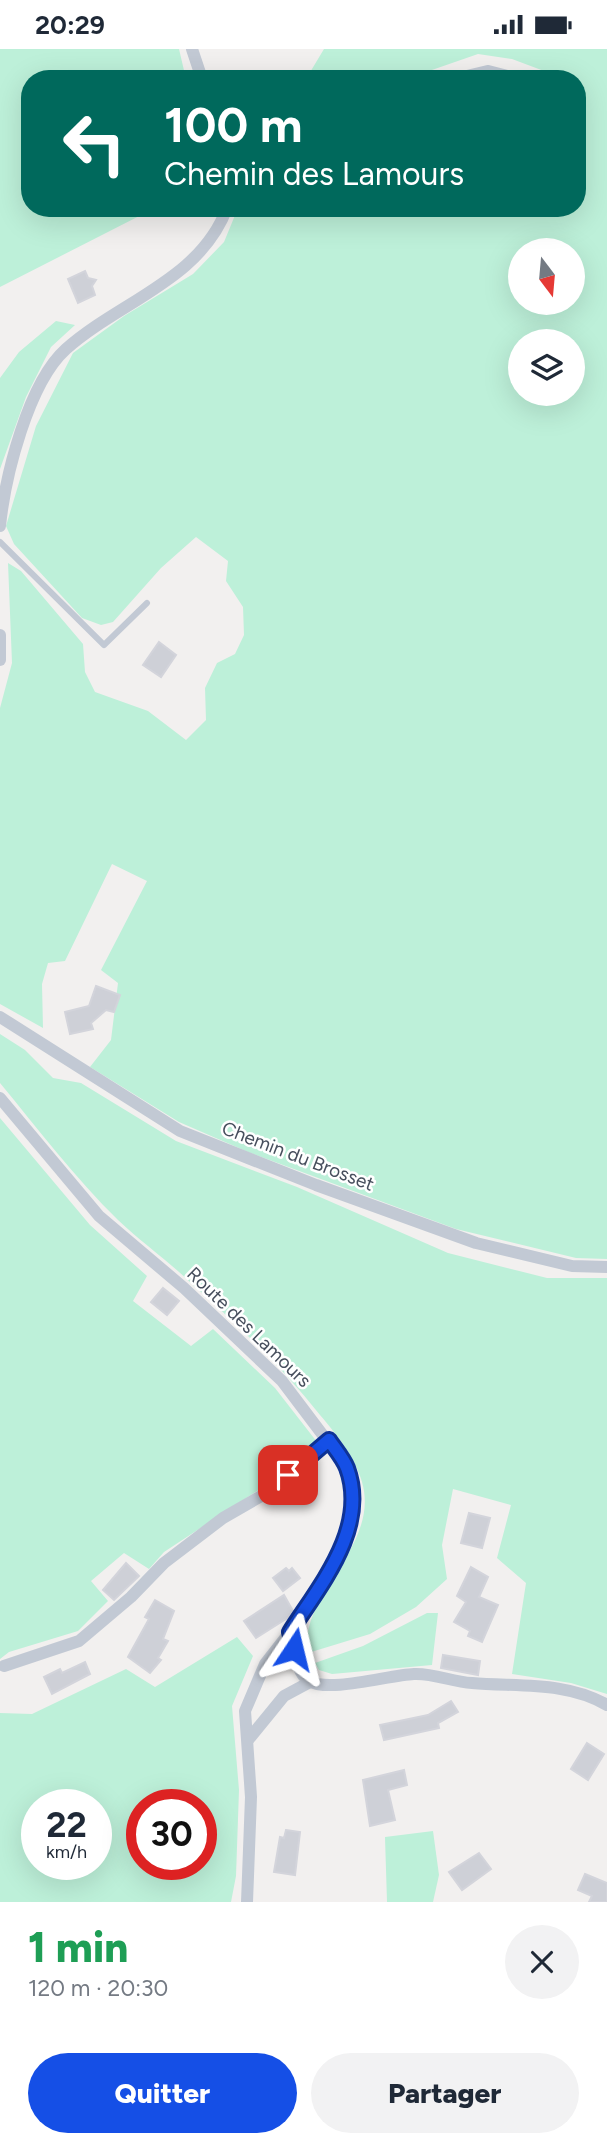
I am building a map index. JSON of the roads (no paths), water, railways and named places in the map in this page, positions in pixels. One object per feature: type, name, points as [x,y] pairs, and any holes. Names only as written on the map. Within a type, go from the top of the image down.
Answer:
[{"type":"street","points":[[192,49],[199,70]]},
{"type":"street","points":[[0,526],[10,466],[44,378],[64,351],[96,324],[182,270],[202,253],[219,229],[224,217]]},
{"type":"street","points":[[0,635],[0,660]]},
{"type":"street","name":"Chemin du Brosset","points":[[0,1017],[83,1072],[193,1136],[316,1185],[476,1243],[572,1266],[607,1267]]},
{"type":"street","name":"Route des Lamours","points":[[0,1098],[99,1216],[184,1288],[282,1381],[329,1440],[346,1467],[352,1493],[351,1520],[342,1548],[290,1632],[265,1664],[245,1711],[251,1797],[247,1902]]},
{"type":"street","points":[[4,1666],[79,1641],[113,1614],[164,1563],[223,1518],[270,1491],[329,1440]]},
{"type":"street","points":[[290,1632],[302,1674],[310,1682]]},
{"type":"street","points":[[248,1740],[284,1696],[310,1682],[334,1684],[416,1674],[468,1683],[558,1688],[596,1698],[607,1705]]},
{"type":"lane","points":[[0,542],[104,645],[147,603]]}]
